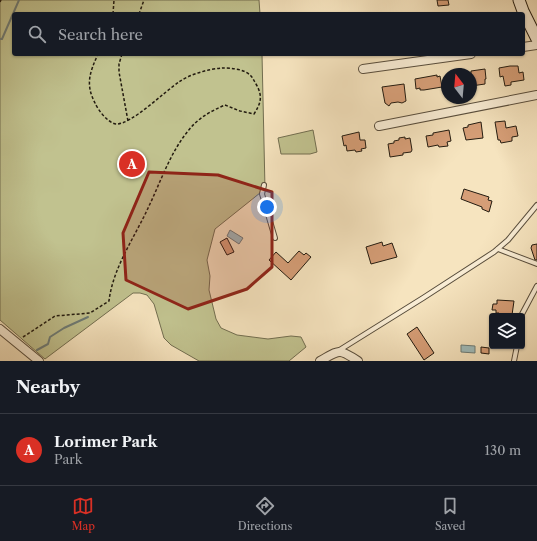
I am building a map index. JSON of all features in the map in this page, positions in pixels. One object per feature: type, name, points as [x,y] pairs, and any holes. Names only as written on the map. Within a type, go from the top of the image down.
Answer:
[{"type":"street","points":[[519,0],[524,12]]},
{"type":"street","points":[[525,15],[537,39]]},
{"type":"street","points":[[525,47],[537,45]]},
{"type":"street","points":[[363,69],[457,56]]},
{"type":"street","points":[[379,126],[537,95]]},
{"type":"street","points":[[0,329],[38,361]]},
{"type":"street","points":[[320,361],[337,351],[344,352],[358,361]]},
{"type":"lane","points":[[264,185],[262,194],[275,238]]},
{"type":"lane","points":[[337,351],[423,298],[498,249],[508,240],[537,205]]},
{"type":"lane","points":[[498,249],[537,264]]},
{"type":"lane","points":[[523,313],[537,286]]},
{"type":"lane","points":[[514,361],[516,349]]},
{"type":"path","points":[[113,12],[114,0]]},
{"type":"path","points":[[140,12],[144,0]]},
{"type":"path","points":[[16,341],[55,316],[90,313],[109,302],[110,290],[129,243],[148,208],[163,173],[176,148],[188,130],[207,112],[225,105],[240,111],[254,114],[260,105],[260,91],[250,75],[233,68],[210,69],[180,81],[128,121],[114,124],[96,106],[92,99],[88,85],[97,56]]},
{"type":"path","points":[[121,56],[119,72],[128,121]]},
{"type":"highlighted area","points":[[149,172],[218,175],[272,192],[272,267],[247,289],[188,309],[126,280],[123,233]]},
{"type":"green space","points":[[0,0],[259,0],[260,12],[12,12],[12,56],[262,56],[265,189],[215,229],[207,260],[210,276],[209,290],[216,319],[221,328],[237,335],[268,339],[291,336],[301,337],[306,347],[289,361],[199,361],[171,345],[164,338],[154,304],[147,295],[140,293],[133,293],[45,359],[0,320]]},
{"type":"green space","points":[[313,130],[317,152],[310,154],[281,154],[278,138]]},
{"type":"water","points":[[230,230],[243,238],[239,244],[227,236]]},
{"type":"water","points":[[461,345],[475,346],[475,353],[461,352]]},
{"type":"building","points":[[437,0],[448,0],[449,5],[438,6]]},
{"type":"building","points":[[518,66],[519,73],[523,72],[524,80],[511,82],[511,85],[505,86],[503,76],[500,77],[499,68]]},
{"type":"building","points":[[485,69],[485,84],[477,85],[477,70]]},
{"type":"building","points":[[437,75],[437,77],[440,76],[441,87],[424,90],[420,90],[420,88],[416,89],[415,79]]},
{"type":"building","points":[[404,84],[406,101],[402,103],[391,103],[389,106],[385,103],[382,87]]},
{"type":"building","points":[[505,121],[506,128],[516,126],[518,136],[512,137],[512,141],[501,143],[500,140],[498,140],[495,122]]},
{"type":"building","points":[[481,122],[483,138],[466,140],[463,128],[468,127],[468,125]]},
{"type":"building","points":[[449,130],[451,141],[447,142],[448,146],[439,147],[438,145],[428,147],[426,136]]},
{"type":"building","points":[[359,132],[360,140],[365,140],[366,148],[361,149],[362,151],[356,152],[355,150],[347,151],[346,145],[344,146],[342,136]]},
{"type":"building","points":[[405,137],[405,139],[410,138],[411,152],[390,157],[388,144],[394,143],[394,141],[399,140],[399,138]]},
{"type":"building","points":[[464,189],[489,197],[488,200],[492,201],[489,212],[482,209],[482,207],[461,199]]},
{"type":"building","points":[[227,238],[234,252],[227,255],[220,242]]},
{"type":"building","points":[[382,242],[383,246],[392,243],[397,257],[371,264],[366,247]]},
{"type":"building","points":[[537,244],[537,260],[535,260],[531,248],[532,245]]},
{"type":"building","points":[[299,251],[304,255],[306,253],[311,257],[291,280],[269,260],[276,252],[288,263]]},
{"type":"building","points":[[497,300],[514,301],[512,313],[496,313],[496,310],[492,310],[493,304],[497,304]]},
{"type":"building","points":[[417,327],[434,353],[424,360],[407,334]]},
{"type":"building","points":[[481,347],[489,348],[489,354],[481,353]]},
{"type":"waterway","points":[[14,12],[19,0]]},
{"type":"waterway","points":[[0,39],[2,39],[12,16]]},
{"type":"waterway","points":[[37,350],[48,344],[50,337],[64,328],[88,317]]},
{"type":"place","name":"Lorimer Park","points":[[132,164]]}]
